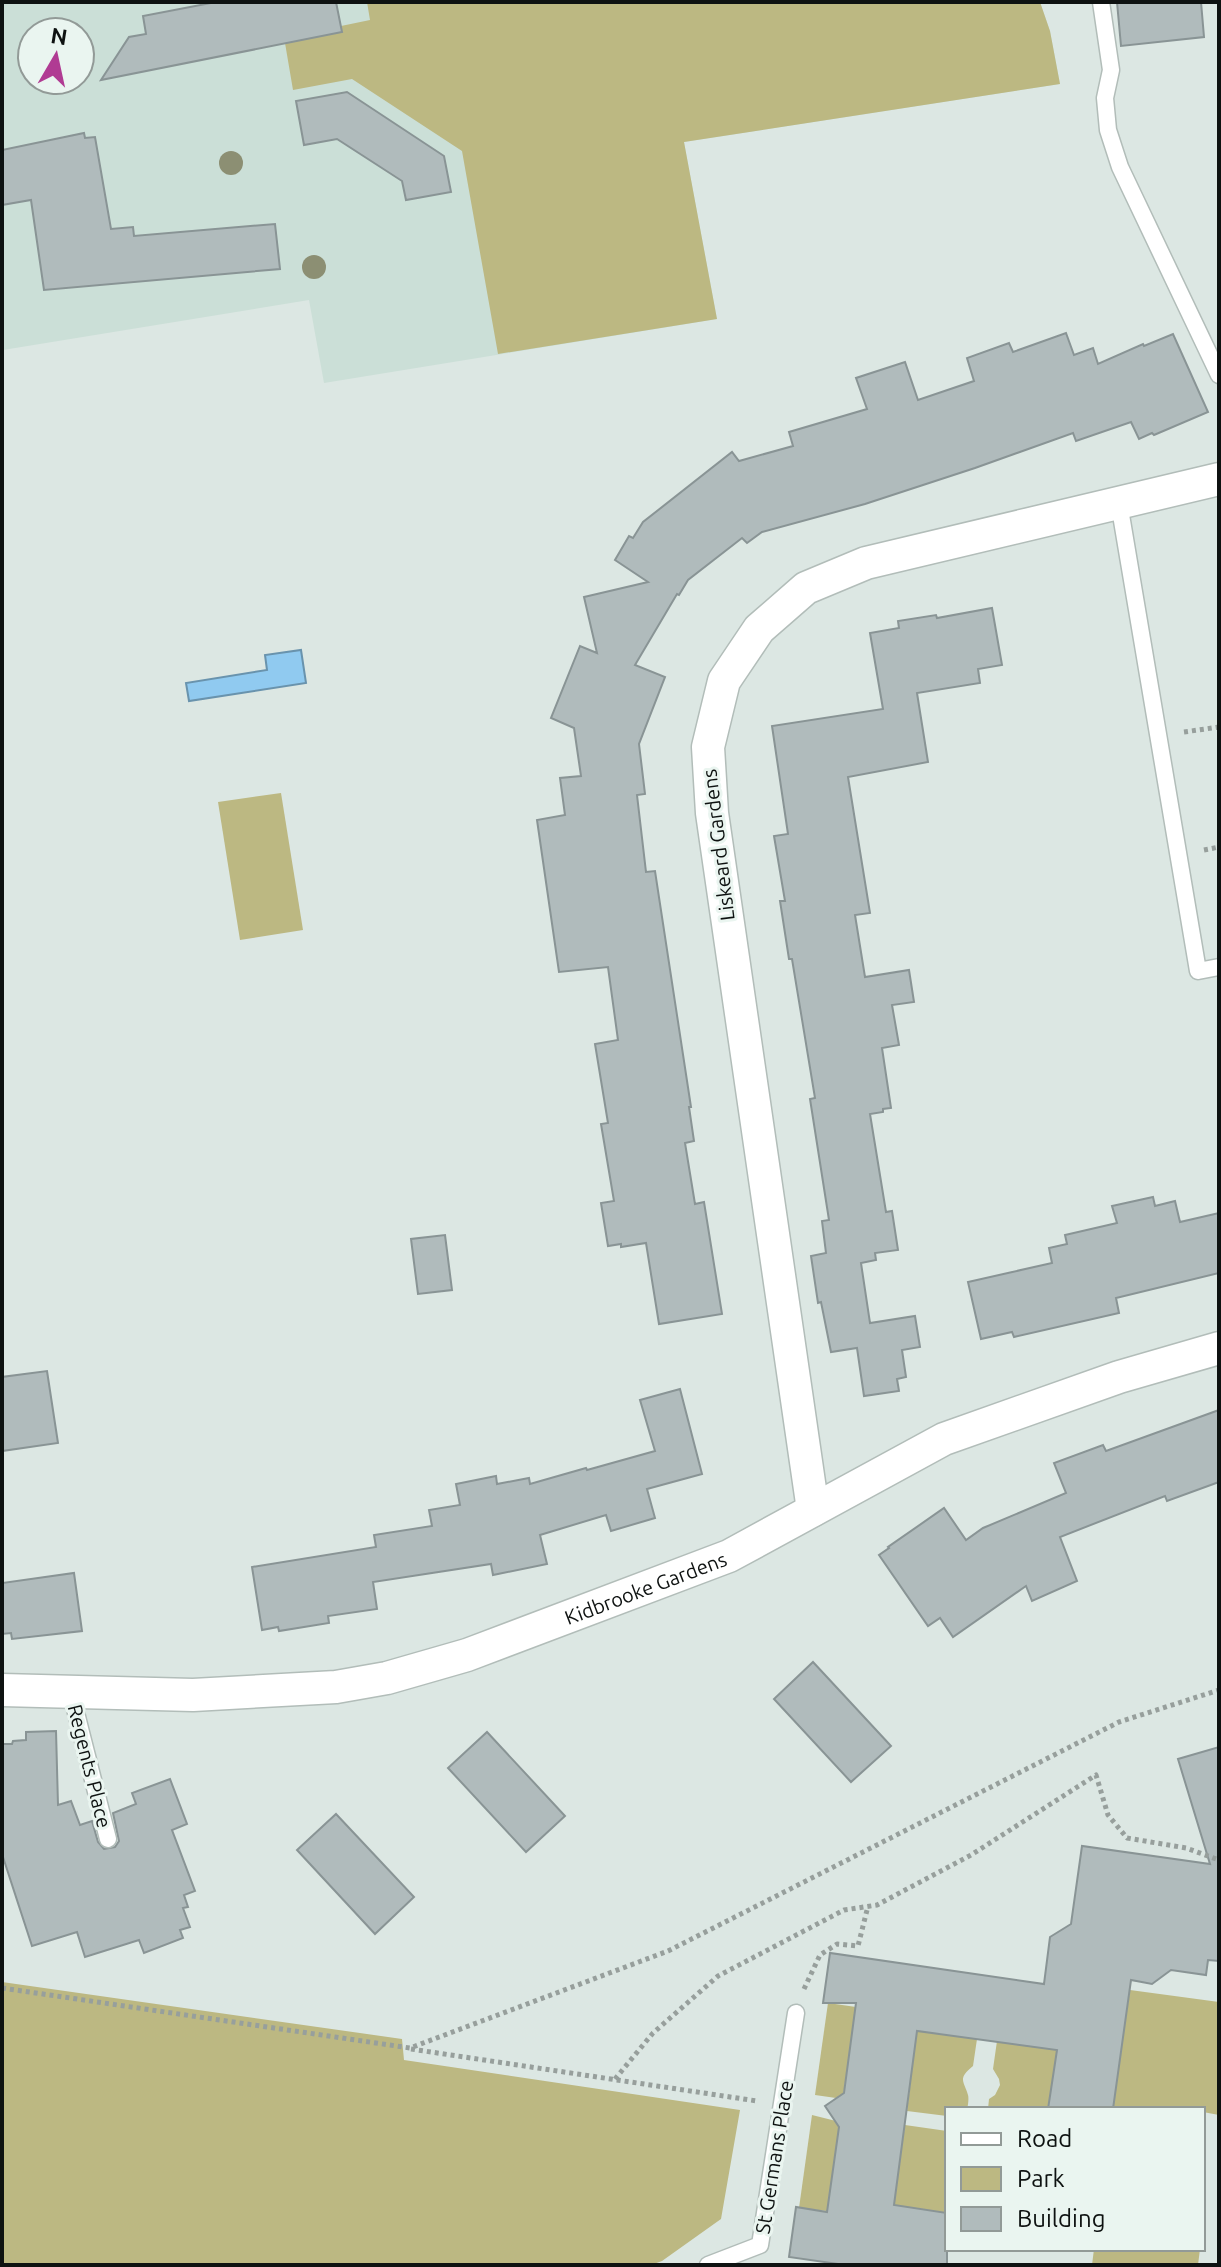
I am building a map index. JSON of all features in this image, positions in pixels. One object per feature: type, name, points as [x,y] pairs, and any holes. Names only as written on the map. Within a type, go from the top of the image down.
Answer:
[{"type":"street","name":"Liskeard Gardens","points":[[813,1510],[712,813],[708,747],[724,681],[759,629],[806,588],[866,563],[1219,479]]},
{"type":"street","name":"Kidbrooke Gardens","points":[[37,1690],[193,1695],[336,1687],[387,1678],[467,1655],[729,1556],[944,1439],[1119,1377],[1219,1348]]},
{"type":"street","points":[[2,1675],[37,1690]]},
{"type":"street","points":[[2,1690],[37,1690]]},
{"type":"lane","points":[[1101,2],[1111,70],[1105,98],[1108,130],[1120,167],[1219,375]]},
{"type":"lane","points":[[1119,503],[1198,971],[1219,967]]},
{"type":"lane","name":"Regents Place","points":[[71,1693],[108,1839]]},
{"type":"lane","name":"St Germans Place","points":[[708,2265],[760,2245],[796,2013]]},
{"type":"lane","points":[[758,2265],[760,2245]]},
{"type":"path","points":[[410,2048],[668,1951],[1119,1722],[1219,1690]]},
{"type":"path","points":[[615,2079],[653,2033],[718,1976],[844,1910],[877,1905],[971,1855],[1096,1775],[1108,1815],[1127,1838],[1186,1848],[1219,1860]]},
{"type":"path","points":[[796,2013],[820,1955],[837,1944],[858,1946],[868,1906]]},
{"type":"path","points":[[2,1988],[782,2105]]},
{"type":"shaded area","points":[[2,2],[1040,2],[1050,31],[1060,84],[684,142],[717,319],[324,383],[309,300],[3,350]]},
{"type":"green space","points":[[367,2],[1040,2],[1050,31],[1060,84],[684,142],[717,319],[498,354],[462,151],[352,79],[293,90],[285,43],[341,32],[341,26],[370,20]]},
{"type":"green space","points":[[281,793],[303,930],[240,940],[218,802]]},
{"type":"green space","points":[[2,1982],[402,2039],[404,2060],[740,2110],[721,2219],[662,2261],[651,2265],[2,2265]]},
{"type":"green space","points":[[1130,1990],[1219,2002],[1219,2115],[1205,2112],[1205,2107],[1113,2107]]},
{"type":"green space","points":[[828,2003],[856,2007],[843,2096],[836,2098],[815,2095]]},
{"type":"green space","points":[[917,2031],[977,2039],[973,2066],[963,2077],[967,2107],[945,2107],[945,2116],[907,2111]]},
{"type":"green space","points":[[997,2041],[1057,2049],[1048,2107],[988,2107],[989,2099],[1000,2085],[993,2069]]},
{"type":"green space","points":[[812,2115],[840,2122],[827,2211],[799,2208]]},
{"type":"green space","points":[[905,2125],[945,2131],[945,2213],[894,2205]]},
{"type":"green space","points":[[1094,2251],[1200,2251],[1198,2265],[1092,2265]]},
{"type":"water","points":[[301,650],[306,683],[189,701],[186,683],[267,670],[265,655]]},
{"type":"building","points":[[216,2],[336,2],[342,32],[101,80],[129,37],[146,34],[143,16]]},
{"type":"building","points":[[1117,2],[1201,2],[1204,37],[1121,46]]},
{"type":"building","points":[[347,92],[444,156],[451,192],[406,200],[402,181],[337,139],[304,145],[296,101]]},
{"type":"building","points":[[84,133],[85,138],[95,137],[111,229],[133,227],[134,236],[275,224],[280,269],[44,290],[31,200],[2,205],[2,150]]},
{"type":"building","points":[[1066,333],[1074,355],[1093,348],[1098,364],[1173,334],[1208,412],[1139,439],[1131,422],[1076,441],[1073,433],[865,504],[762,532],[747,543],[742,538],[688,580],[635,665],[665,677],[639,744],[645,794],[637,795],[646,872],[655,871],[691,1107],[694,1141],[685,1143],[695,1204],[704,1202],[722,1314],[659,1324],[646,1243],[608,1246],[601,1203],[614,1201],[601,1124],[608,1123],[595,1044],[618,1040],[608,967],[559,972],[537,820],[565,815],[560,778],[581,776],[574,728],[551,718],[580,646],[597,653],[584,597],[648,582],[615,560],[629,536],[633,538],[643,522],[732,452],[739,461],[793,446],[789,432],[867,409],[856,378],[905,362],[918,400],[974,381],[967,358],[1009,343],[1013,352]]},
{"type":"building","points":[[992,608],[1002,665],[978,669],[980,683],[917,693],[928,762],[848,777],[870,913],[855,915],[865,977],[909,970],[914,1002],[892,1005],[899,1045],[882,1048],[891,1108],[870,1114],[886,1212],[892,1211],[898,1250],[875,1253],[876,1260],[861,1263],[870,1323],[915,1316],[920,1347],[902,1350],[906,1377],[897,1379],[899,1391],[864,1396],[857,1348],[831,1352],[821,1302],[818,1303],[811,1256],[826,1253],[822,1221],[829,1220],[810,1099],[815,1098],[780,901],[785,901],[774,836],[788,834],[772,726],[883,709],[870,633],[899,628],[898,621]]},
{"type":"building","points":[[1153,1197],[1155,1206],[1175,1201],[1180,1222],[1219,1213],[1219,1273],[1116,1298],[1119,1313],[1014,1337],[1012,1332],[981,1339],[968,1282],[1052,1263],[1049,1248],[1067,1244],[1065,1235],[1117,1223],[1112,1206]]},
{"type":"building","points":[[445,1235],[452,1290],[418,1294],[411,1239]]},
{"type":"building","points":[[47,1371],[58,1443],[2,1451],[2,1377]]},
{"type":"building","points":[[680,1389],[702,1474],[647,1489],[655,1518],[611,1531],[606,1515],[540,1535],[547,1564],[493,1575],[491,1564],[373,1582],[377,1609],[328,1616],[329,1623],[279,1631],[278,1627],[262,1630],[252,1567],[376,1547],[374,1535],[432,1526],[429,1510],[460,1505],[456,1484],[496,1476],[497,1484],[529,1478],[530,1484],[655,1451],[640,1400]]},
{"type":"building","points":[[1219,1410],[1219,1482],[1167,1501],[1165,1496],[1060,1537],[1077,1581],[1032,1601],[1026,1586],[953,1637],[940,1618],[928,1626],[879,1555],[944,1508],[966,1540],[983,1528],[1066,1493],[1054,1463],[1103,1445],[1106,1451]]},
{"type":"building","points":[[74,1573],[82,1631],[12,1639],[11,1633],[2,1634],[2,1583]]},
{"type":"building","points":[[813,1662],[891,1746],[851,1782],[774,1699]]},
{"type":"building","points":[[56,1731],[58,1805],[71,1801],[80,1825],[92,1821],[98,1842],[104,1849],[115,1847],[119,1841],[113,1813],[136,1804],[132,1793],[170,1779],[187,1824],[172,1830],[195,1891],[184,1895],[188,1907],[183,1908],[190,1927],[180,1930],[183,1938],[144,1953],[139,1940],[85,1957],[77,1932],[32,1946],[2,1854],[2,1744],[26,1740],[26,1732]]},
{"type":"building","points":[[487,1732],[565,1816],[526,1852],[448,1768]]},
{"type":"building","points":[[1219,1747],[1219,1961],[1208,1960],[1206,1975],[1171,1970],[1152,1984],[1131,1980],[1113,2107],[1048,2107],[1057,2050],[917,2031],[894,2205],[945,2213],[947,2265],[845,2265],[789,2257],[796,2207],[827,2212],[839,2127],[825,2106],[844,2093],[856,2003],[823,2003],[830,1953],[1044,1984],[1050,1937],[1071,1924],[1082,1846],[1210,1864],[1178,1759]]},
{"type":"building","points":[[336,1814],[414,1897],[375,1934],[297,1850]]}]
